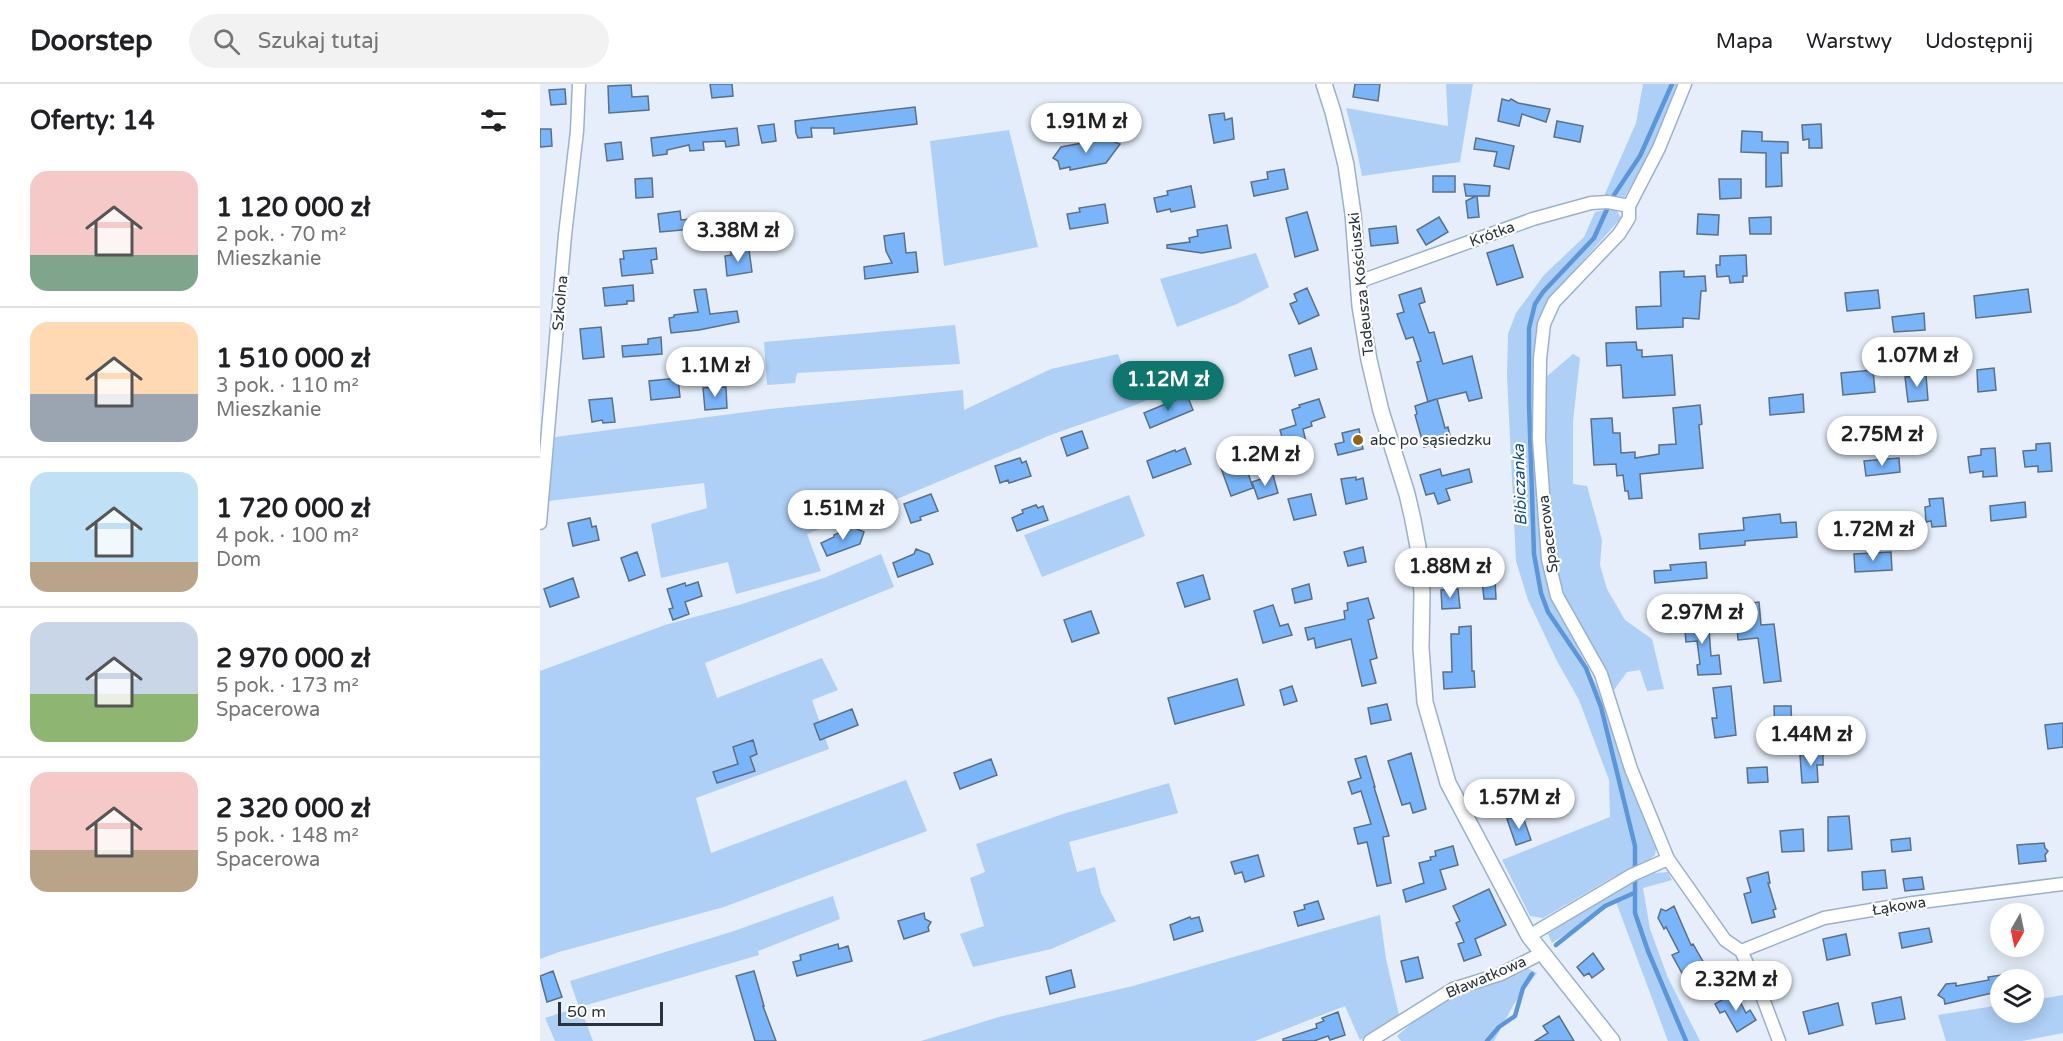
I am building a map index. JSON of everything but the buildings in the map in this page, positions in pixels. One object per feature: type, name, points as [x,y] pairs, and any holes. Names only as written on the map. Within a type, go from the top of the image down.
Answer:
[{"type":"street","name":"Szkolna","points":[[540,523],[566,235],[578,131],[579,84]]},
{"type":"street","name":"Tadeusza Kościuszki","points":[[1324,84],[1346,165],[1353,214],[1362,328],[1374,383],[1407,494],[1418,547],[1425,702],[1448,783],[1529,936],[1611,1041]]},
{"type":"street","name":"Spacerowa","points":[[1685,84],[1659,148],[1629,206],[1629,218],[1619,234],[1554,302],[1544,324],[1540,359],[1539,439],[1548,560],[1557,596],[1601,674],[1631,769],[1668,859],[1725,940],[1741,951],[1759,988],[1779,1041]]},
{"type":"street","name":"Krótka","points":[[1358,282],[1533,219],[1591,203],[1629,206]]},
{"type":"street","name":"Bławatkowa","points":[[1529,936],[1636,873],[1668,859]]},
{"type":"street","name":"Łąkowa","points":[[1741,951],[1824,918],[1913,903],[2063,885]]},
{"type":"street","name":"Bławatkowa","points":[[1370,1041],[1453,988],[1501,974],[1542,953]]},
{"type":"shaded area","points":[[1446,84],[1473,84],[1460,162],[1362,176],[1346,108],[1448,126]]},
{"type":"shaded area","points":[[1643,84],[1680,84],[1653,147],[1624,198],[1604,196],[1636,123]]},
{"type":"shaded area","points":[[1009,130],[1038,247],[944,266],[930,141]]},
{"type":"shaded area","points":[[1615,208],[1621,218],[1546,302],[1539,326],[1543,557],[1548,587],[1602,697],[1632,787],[1657,842],[1655,855],[1636,869],[1615,876],[1543,918],[1530,916],[1502,860],[1610,817],[1609,780],[1579,700],[1557,661],[1528,600],[1516,561],[1507,376],[1508,334],[1516,313],[1544,275],[1584,237],[1595,212]]},
{"type":"shaded area","points":[[1256,253],[1269,287],[1237,304],[1177,327],[1160,279]]},
{"type":"shaded area","points":[[955,325],[960,364],[797,373],[795,383],[767,385],[764,342]]},
{"type":"shaded area","points":[[1118,354],[1130,387],[1150,378],[1157,396],[1053,434],[807,534],[821,571],[736,594],[728,562],[661,578],[651,524],[707,508],[704,483],[548,501],[555,437],[769,409],[963,390],[964,410],[1051,369]]},
{"type":"shaded area","points":[[1573,354],[1580,358],[1573,421],[1573,484],[1587,486],[1602,540],[1600,565],[1607,589],[1625,620],[1652,639],[1664,689],[1647,691],[1640,670],[1627,672],[1614,690],[1564,594],[1551,554],[1545,443],[1545,378]]},
{"type":"shaded area","points":[[1129,495],[1145,536],[1042,577],[1024,535]]},
{"type":"shaded area","points":[[881,554],[894,587],[705,663],[717,698],[822,658],[838,690],[812,700],[829,749],[696,798],[711,853],[906,780],[927,831],[724,907],[540,959],[540,671],[665,625],[824,578]]},
{"type":"shaded area","points":[[1169,783],[1178,813],[1069,842],[1077,872],[1095,867],[1101,893],[1116,921],[1051,949],[973,967],[960,934],[984,926],[970,878],[985,872],[976,844],[1063,814]]},
{"type":"shaded area","points":[[1668,872],[1672,880],[1643,888],[1650,929],[1668,978],[1700,1041],[1668,1041],[1616,902],[1552,943],[1548,934],[1612,890],[1643,874]]},
{"type":"shaded area","points":[[833,896],[840,919],[758,951],[759,955],[580,1007],[593,1041],[555,1041],[545,1018],[579,1007],[570,981],[731,932]]},
{"type":"shaded area","points":[[1380,915],[1386,959],[1399,1015],[1360,1040],[1345,1006],[1255,1041],[921,1041],[999,1017],[1133,986]]},
{"type":"shaded area","points":[[1527,968],[1537,973],[1514,1004],[1494,1041],[1401,1041],[1397,1036],[1434,1004],[1465,989]]},
{"type":"shaded area","points":[[2063,995],[2063,1033],[2022,1041],[1946,1041],[1938,1015],[1990,1007],[1990,1023],[2044,1023],[2044,998]]},
{"type":"waterway","name":"Bibiczanka","points":[[1672,84],[1640,156],[1612,198],[1594,238],[1543,292],[1535,304],[1529,328],[1529,404],[1534,554],[1541,593],[1548,612],[1586,668],[1601,707],[1635,846],[1635,913],[1648,951],[1686,1041]]},
{"type":"waterway","points":[[1556,945],[1605,906],[1634,893]]},
{"type":"waterway","points":[[1487,1041],[1499,1027],[1515,1016],[1523,988],[1532,974]]},
{"type":"place","name":"abc po sąsiedzku","points":[[1358,440]]}]
